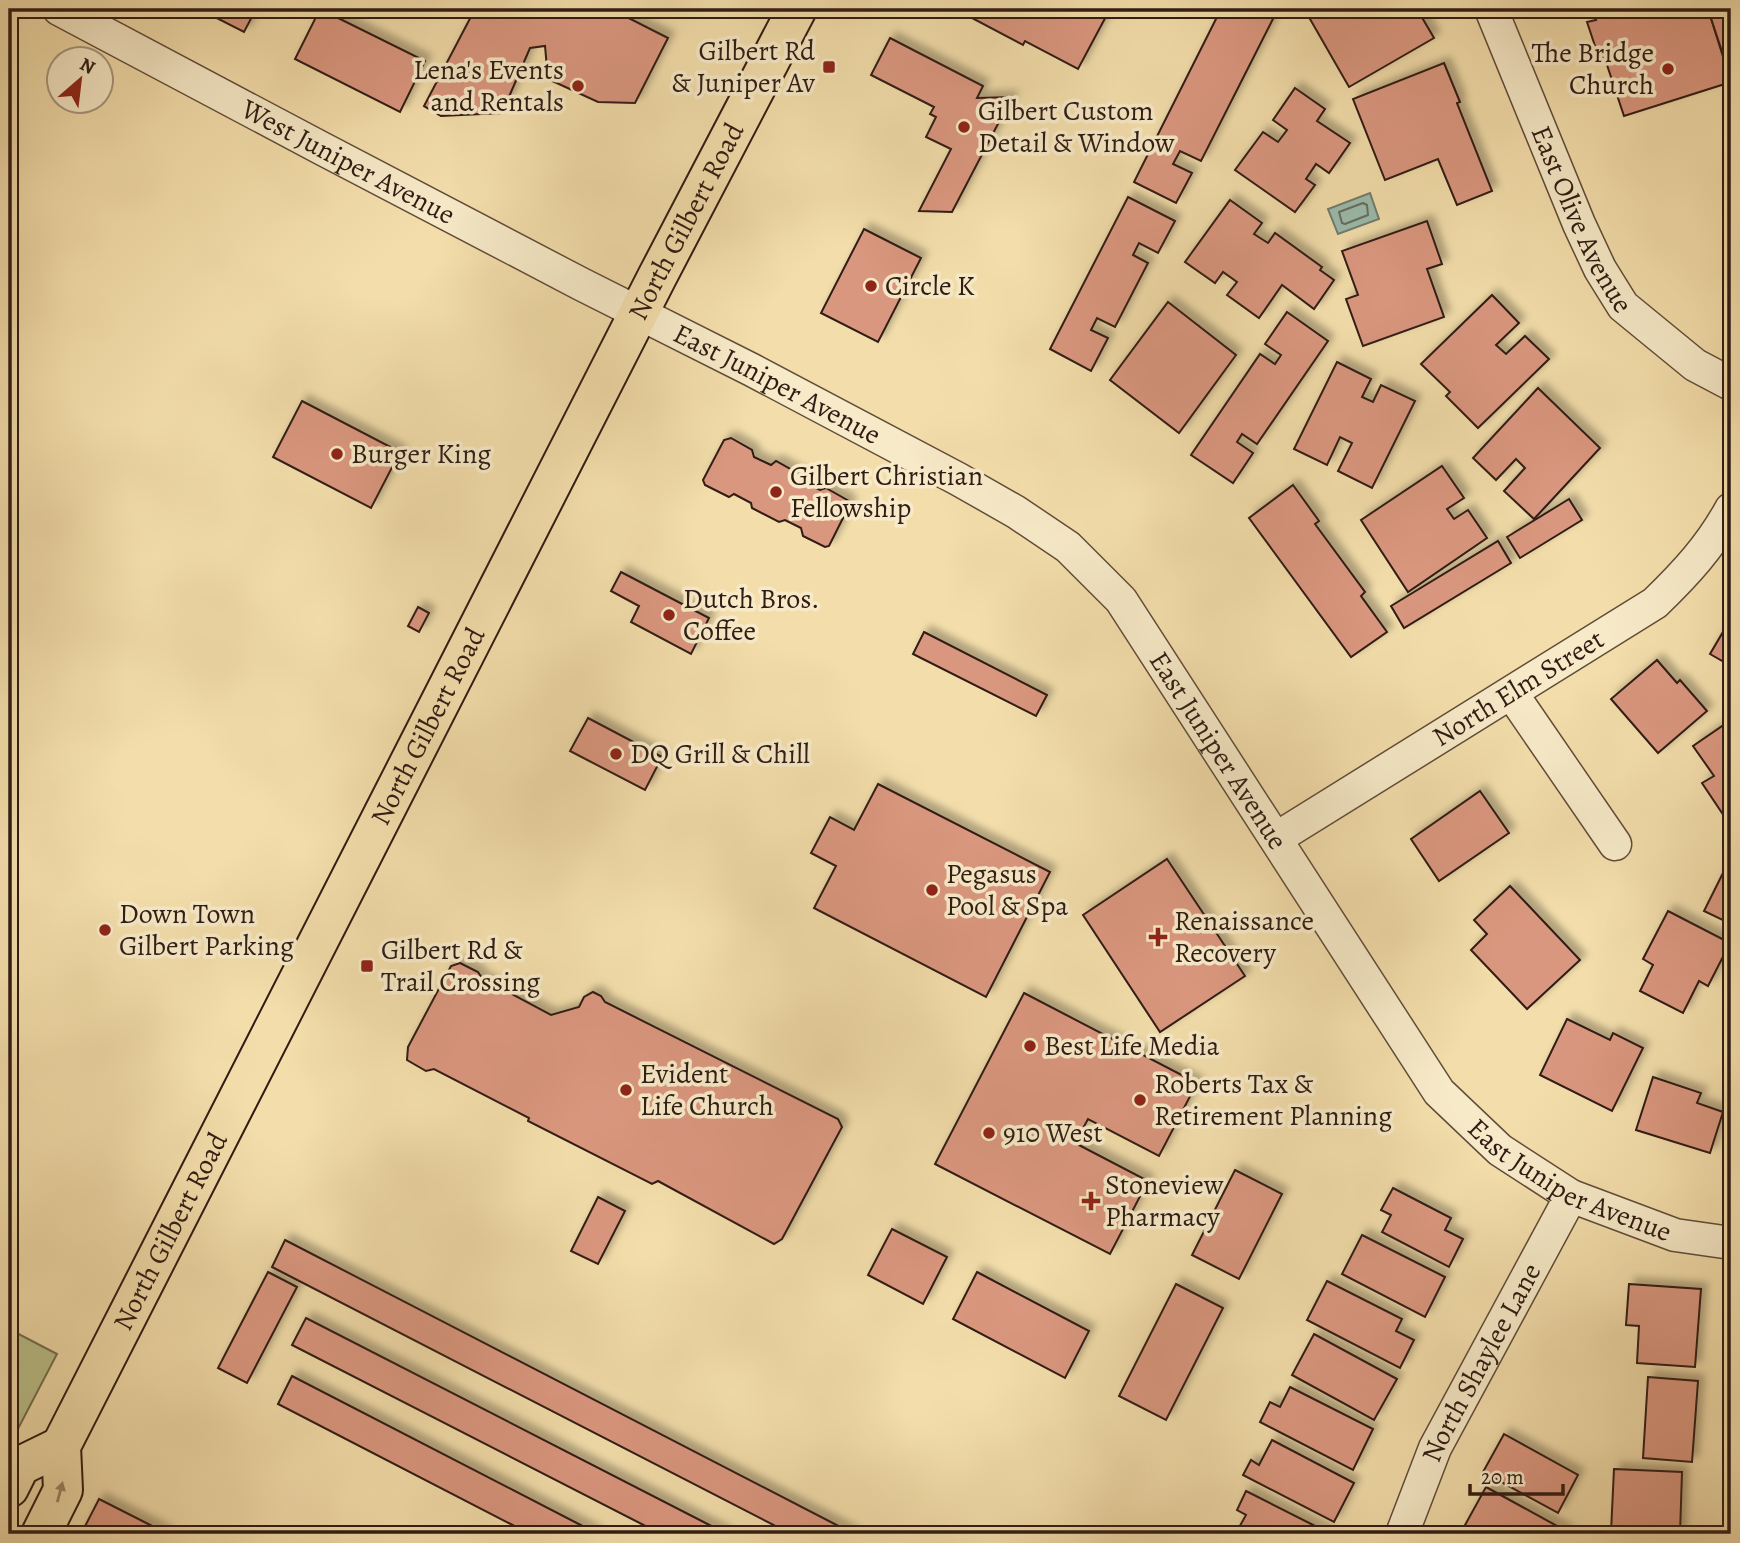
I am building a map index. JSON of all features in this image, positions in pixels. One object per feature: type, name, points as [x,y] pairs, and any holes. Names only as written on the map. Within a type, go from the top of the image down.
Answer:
[{"type":"main road","name":"North Gilbert Road","points":[[41,1534],[63,1490],[61,1446],[639,312],[797,9]]},
{"type":"main road","points":[[9,1488],[20,1466],[61,1446]]},
{"type":"street","name":"West Juniper Avenue","points":[[59,9],[639,312]]},
{"type":"street","name":"East Olive Avenue","points":[[1491,9],[1578,225],[1617,297],[1623,306],[1661,340],[1695,365],[1731,384]]},
{"type":"street","name":"East Juniper Avenue","points":[[639,312],[935,467],[1016,512],[1068,547],[1121,600],[1439,1093],[1500,1150],[1571,1196],[1675,1235],[1731,1244]]},
{"type":"street","name":"North Elm Street","points":[[1277,838],[1655,603],[1690,569],[1720,529],[1731,509]]},
{"type":"street","points":[[1511,694],[1615,844]]},
{"type":"street","name":"North Shaylee Lane","points":[[1402,1534],[1435,1448],[1571,1196]]},
{"type":"green space","points":[[9,1329],[57,1354],[9,1446]]},
{"type":"water","points":[[1370,193],[1379,219],[1338,234],[1328,209]]},
{"type":"building","points":[[199,9],[256,9],[244,32]]},
{"type":"building","points":[[320,9],[425,61],[400,112],[295,59]]},
{"type":"building","points":[[475,9],[611,9],[668,38],[635,103],[598,102],[548,79],[545,46],[530,48],[502,113],[441,116],[424,106]]},
{"type":"building","points":[[955,9],[1110,9],[1078,69],[1025,41],[1023,45]]},
{"type":"building","points":[[1221,9],[1278,9],[1201,161],[1180,151],[1173,164],[1192,173],[1176,203],[1134,182]]},
{"type":"building","points":[[1311,9],[1417,9],[1434,38],[1349,87],[1306,12]]},
{"type":"building","name":"The Bridge Church","points":[[1592,9],[1708,9],[1731,82],[1624,116],[1604,56],[1599,58],[1587,22],[1596,20]]},
{"type":"building","points":[[1708,9],[1731,9],[1731,79]]},
{"type":"building","name":"Gilbert Custom Detail & Window","points":[[890,38],[983,86],[977,98],[1012,97],[952,212],[919,211],[951,149],[926,137],[936,117],[930,114],[934,107],[871,75]]},
{"type":"building","points":[[1444,63],[1492,191],[1457,205],[1438,159],[1385,180],[1353,99]]},
{"type":"building","points":[[1295,88],[1325,109],[1317,121],[1350,143],[1329,173],[1316,164],[1306,179],[1315,185],[1295,212],[1235,170],[1263,132],[1278,142],[1287,130],[1273,120]]},
{"type":"building","points":[[1128,197],[1175,221],[1158,253],[1139,243],[1133,255],[1148,263],[1115,327],[1097,318],[1091,330],[1108,338],[1091,371],[1050,349]]},
{"type":"building","points":[[1230,200],[1262,223],[1254,234],[1268,243],[1275,233],[1322,267],[1320,270],[1334,280],[1314,309],[1282,285],[1259,318],[1227,295],[1237,282],[1223,272],[1215,283],[1185,262]]},
{"type":"building","points":[[1427,221],[1442,264],[1427,269],[1444,317],[1363,346],[1346,299],[1358,295],[1342,251]]},
{"type":"building","name":"Circle K","points":[[864,229],[921,258],[878,342],[821,313]]},
{"type":"building","points":[[1492,295],[1519,323],[1496,345],[1506,354],[1525,336],[1549,359],[1478,428],[1446,396],[1450,392],[1421,364]]},
{"type":"building","points":[[1168,302],[1236,355],[1179,433],[1110,380]]},
{"type":"building","points":[[1287,312],[1328,341],[1257,444],[1242,434],[1237,442],[1253,453],[1233,483],[1191,455],[1260,354],[1275,364],[1281,355],[1265,344]]},
{"type":"building","points":[[1337,362],[1371,379],[1362,397],[1373,402],[1381,385],[1415,401],[1372,488],[1338,471],[1352,443],[1340,437],[1327,465],[1294,449]]},
{"type":"building","points":[[1538,388],[1600,448],[1534,519],[1504,491],[1525,468],[1516,459],[1496,480],[1473,458]]},
{"type":"building","name":"Burger King","points":[[302,401],[400,452],[371,508],[273,457]]},
{"type":"building","name":"Gilbert Christian Fellowship","points":[[731,438],[752,450],[754,457],[771,465],[776,461],[801,475],[804,482],[820,490],[826,488],[849,501],[829,546],[825,547],[803,536],[801,528],[785,520],[779,522],[752,508],[751,503],[734,494],[729,497],[705,485],[703,480],[724,440]]},
{"type":"building","points":[[1442,466],[1464,498],[1447,509],[1454,519],[1468,510],[1487,538],[1408,592],[1361,520]]},
{"type":"building","points":[[1293,485],[1319,521],[1315,524],[1365,592],[1361,596],[1387,632],[1351,657],[1249,518]]},
{"type":"building","points":[[1569,499],[1582,520],[1520,558],[1507,537]]},
{"type":"building","points":[[1498,541],[1511,563],[1404,628],[1391,606]]},
{"type":"building","name":"Dutch Bros. Coffee","points":[[621,572],[709,618],[691,654],[631,622],[639,606],[611,591]]},
{"type":"building","points":[[418,607],[429,613],[419,632],[408,626]]},
{"type":"building","points":[[1731,620],[1731,666],[1710,654]]},
{"type":"building","points":[[924,632],[1047,695],[1036,716],[913,654]]},
{"type":"building","points":[[1657,660],[1677,683],[1680,680],[1707,711],[1658,753],[1611,699]]},
{"type":"building","name":"DQ Grill & Chill","points":[[588,718],[662,757],[645,790],[570,751]]},
{"type":"building","points":[[1731,720],[1731,815],[1726,819],[1702,783],[1714,776],[1693,746]]},
{"type":"building","name":"Pegasus Pool & Spa","points":[[878,784],[1050,872],[986,997],[814,908],[836,866],[811,853],[830,817],[854,830]]},
{"type":"building","points":[[1480,791],[1509,833],[1439,881],[1411,839]]},
{"type":"building","points":[[1731,857],[1731,924],[1704,911]]},
{"type":"building","name":"Renaissance Recovery","points":[[1167,859],[1245,976],[1160,1032],[1083,915]]},
{"type":"building","points":[[1510,886],[1580,960],[1527,1009],[1471,950],[1487,934],[1474,920]]},
{"type":"building","points":[[1668,911],[1730,943],[1708,986],[1699,981],[1683,1013],[1640,991],[1653,965],[1643,959]]},
{"type":"building","name":"Evident Life Church","points":[[460,963],[478,972],[482,978],[551,1015],[579,1007],[584,997],[593,992],[605,1002],[838,1119],[842,1127],[782,1239],[774,1244],[658,1181],[652,1184],[528,1121],[529,1118],[434,1069],[426,1071],[407,1060],[408,1047],[451,966]]},
{"type":"building","points":[[1024,993],[1197,1083],[1159,1156],[1088,1119],[1075,1143],[1148,1181],[1110,1254],[935,1164]]},
{"type":"building","points":[[1567,1019],[1610,1040],[1613,1033],[1643,1048],[1612,1111],[1540,1075]]},
{"type":"building","points":[[1653,1077],[1701,1093],[1697,1103],[1723,1112],[1710,1153],[1636,1130]]},
{"type":"building","points":[[1235,1170],[1282,1194],[1239,1279],[1192,1255]]},
{"type":"building","points":[[1393,1188],[1451,1218],[1445,1230],[1463,1239],[1449,1267],[1382,1232],[1391,1215],[1381,1210]]},
{"type":"building","points":[[598,1197],[625,1211],[598,1264],[571,1251]]},
{"type":"building","points":[[892,1229],[947,1257],[923,1304],[868,1275]]},
{"type":"building","points":[[1362,1235],[1445,1277],[1425,1317],[1342,1274]]},
{"type":"building","points":[[285,1240],[854,1534],[791,1534],[272,1267]]},
{"type":"building","points":[[268,1272],[297,1287],[247,1383],[218,1368]]},
{"type":"building","points":[[977,1272],[1089,1331],[1065,1378],[953,1319]]},
{"type":"building","points":[[1327,1281],[1402,1319],[1396,1331],[1414,1340],[1400,1368],[1307,1320]]},
{"type":"building","points":[[1176,1284],[1223,1308],[1166,1420],[1119,1396]]},
{"type":"building","points":[[1629,1284],[1701,1289],[1695,1367],[1637,1363],[1639,1326],[1626,1325]]},
{"type":"building","points":[[306,1318],[727,1534],[661,1534],[292,1345]]},
{"type":"building","points":[[1314,1334],[1397,1379],[1374,1420],[1292,1375]]},
{"type":"building","points":[[292,1376],[598,1534],[530,1534],[278,1404]]},
{"type":"building","points":[[1648,1377],[1698,1381],[1692,1462],[1643,1458]]},
{"type":"building","points":[[1290,1387],[1373,1429],[1353,1470],[1260,1422],[1270,1402],[1280,1407]]},
{"type":"building","points":[[1504,1434],[1578,1475],[1558,1513],[1483,1472]]},
{"type":"building","points":[[1272,1440],[1354,1483],[1334,1522],[1243,1475],[1251,1460],[1259,1465]]},
{"type":"building","points":[[1614,1469],[1682,1472],[1680,1534],[1611,1532]]},
{"type":"building","points":[[1486,1487],[1568,1532],[1567,1534],[1481,1534],[1465,1525]]},
{"type":"building","points":[[1246,1491],[1331,1534],[1236,1533],[1246,1515],[1237,1510]]},
{"type":"building","points":[[99,1499],[168,1534],[81,1534]]},
{"type":"place","name":"Gilbert Rd & Juniper Av","points":[[829,67]]},
{"type":"place","name":"The Bridge Church","points":[[1668,69]]},
{"type":"place","name":"Lena's Events and Rentals","points":[[578,86]]},
{"type":"place","name":"Gilbert Custom Detail & Window","points":[[964,127]]},
{"type":"place","name":"Circle K","points":[[871,286]]},
{"type":"place","name":"Burger King","points":[[337,454]]},
{"type":"place","name":"Gilbert Christian Fellowship","points":[[776,492]]},
{"type":"place","name":"Dutch Bros. Coffee","points":[[669,615]]},
{"type":"place","name":"DQ Grill & Chill","points":[[616,754]]},
{"type":"place","name":"Pegasus Pool & Spa","points":[[932,890]]},
{"type":"place","name":"Down Town Gilbert Parking","points":[[105,930]]},
{"type":"place","name":"Renaissance Recovery","points":[[1158,937]]},
{"type":"place","name":"Gilbert Rd & Trail Crossing","points":[[367,966]]},
{"type":"place","name":"Best Life Media","points":[[1030,1046]]},
{"type":"place","name":"Evident Life Church","points":[[626,1090]]},
{"type":"place","name":"Roberts Tax & Retirement Planning","points":[[1140,1100]]},
{"type":"place","name":"910 West","points":[[989,1133]]},
{"type":"place","name":"Stoneview Pharmacy","points":[[1091,1201]]}]
